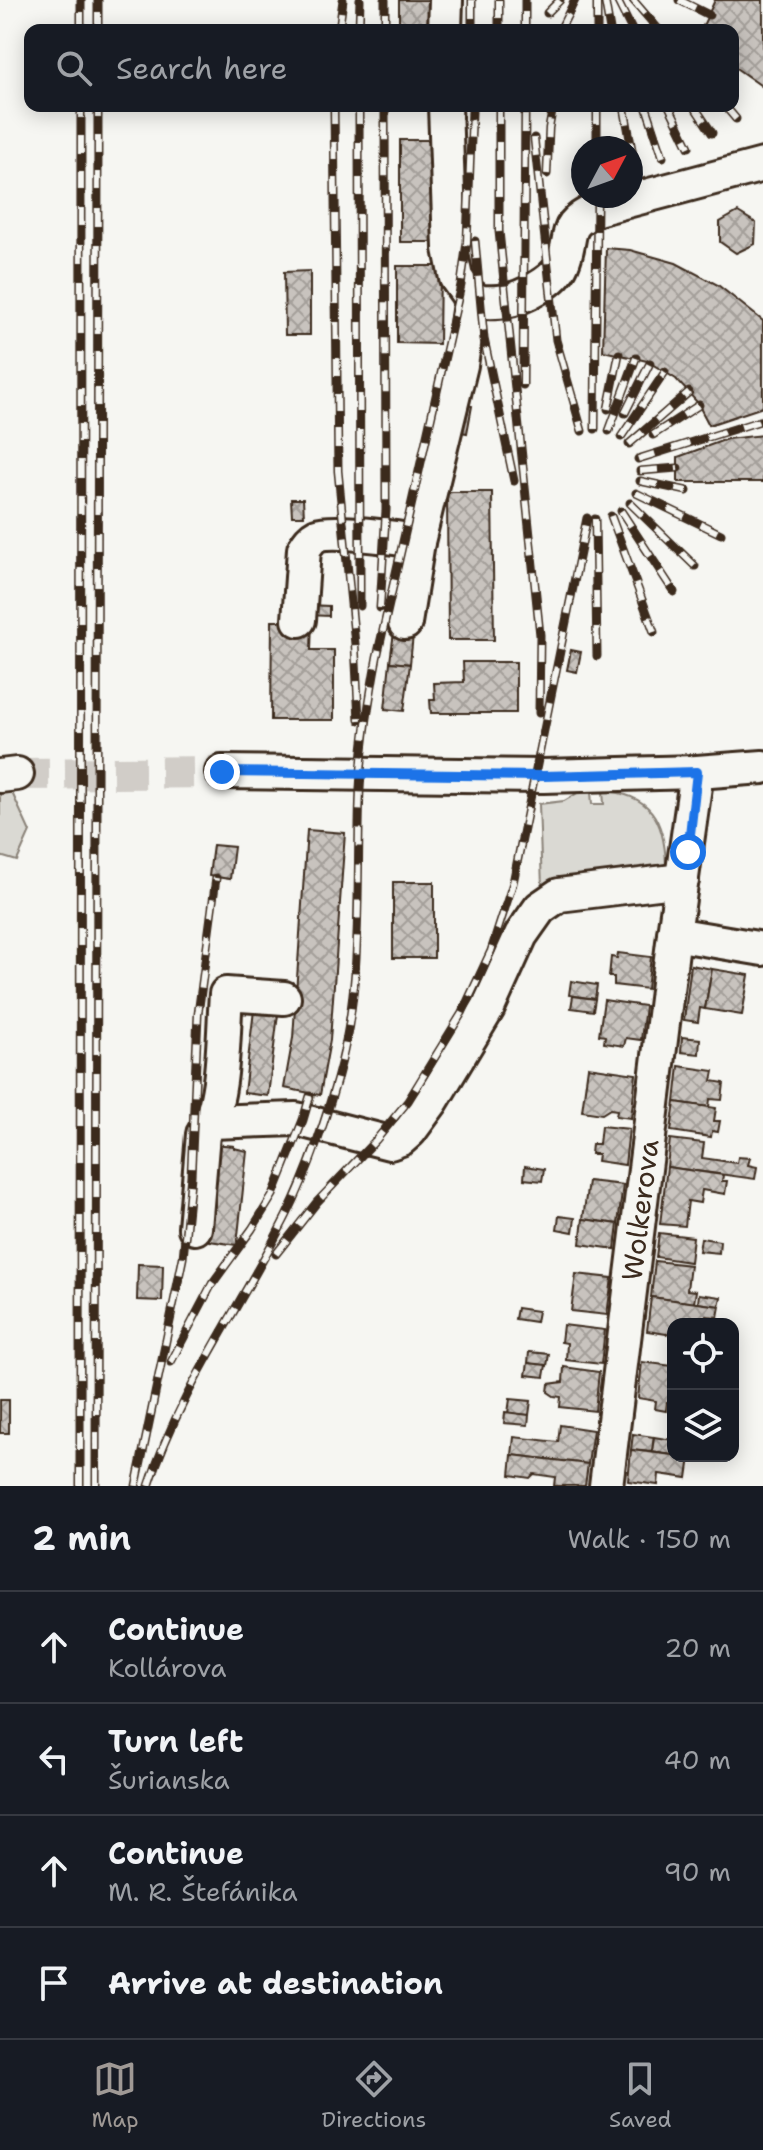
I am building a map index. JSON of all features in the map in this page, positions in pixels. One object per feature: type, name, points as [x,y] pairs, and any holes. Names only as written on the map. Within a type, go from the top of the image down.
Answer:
[{"type":"street","points":[[445,24],[446,0]]},
{"type":"street","points":[[445,112],[450,248],[456,278],[479,302],[505,301],[549,279],[563,261],[570,228],[582,216],[621,202],[763,165]]},
{"type":"street","points":[[405,623],[418,542],[461,365],[471,297]]},
{"type":"street","points":[[299,620],[304,549],[309,540],[320,534],[342,534],[418,542]]},
{"type":"street","points":[[222,772],[543,776],[763,767]]},
{"type":"street","name":"Wolkerova","points":[[606,1486],[697,772]]},
{"type":"street","points":[[212,1122],[296,1119],[390,1143],[401,1139],[432,1101],[488,1008],[521,935],[540,908],[559,895],[682,880]]},
{"type":"street","points":[[674,934],[763,949]]},
{"type":"street","points":[[195,1228],[203,1134],[212,1122],[217,1096],[226,994],[284,998]]},
{"type":"shaded area","points":[[9,786],[30,832],[17,861],[0,856],[0,787]]},
{"type":"shaded area","points":[[581,791],[591,792],[592,804],[604,804],[603,791],[633,797],[644,804],[658,822],[666,864],[649,872],[577,878],[542,887],[539,804],[564,801]]},
{"type":"building","points":[[399,0],[432,0],[432,24],[399,24]]},
{"type":"building","points":[[715,0],[763,0],[763,87],[739,70],[739,24],[704,24]]},
{"type":"building","points":[[400,140],[443,140],[443,242],[400,242]]},
{"type":"building","points":[[738,212],[756,223],[755,244],[736,253],[720,242],[720,222]]},
{"type":"building","points":[[606,248],[630,250],[676,263],[718,285],[763,321],[763,407],[709,425],[697,402],[676,379],[647,361],[603,351]]},
{"type":"building","points":[[397,266],[440,266],[439,344],[397,343]]},
{"type":"building","points":[[310,271],[310,335],[285,335],[284,272]]},
{"type":"building","points":[[460,404],[472,406],[467,433],[455,431]]},
{"type":"building","points":[[763,435],[763,482],[678,482],[678,457],[727,439]]},
{"type":"building","points":[[447,492],[492,492],[494,640],[448,640]]},
{"type":"building","points":[[291,499],[303,499],[304,516],[292,516]]},
{"type":"building","points":[[308,605],[329,606],[329,616],[308,615]]},
{"type":"building","points":[[272,621],[312,621],[311,650],[334,650],[334,720],[271,720]]},
{"type":"building","points":[[395,624],[414,625],[410,664],[390,662]]},
{"type":"building","points":[[571,650],[581,652],[577,672],[567,670]]},
{"type":"building","points":[[390,662],[410,664],[404,711],[385,709]]},
{"type":"building","points":[[463,662],[516,662],[516,713],[431,713],[430,700],[435,700],[434,683],[464,682]]},
{"type":"building","points":[[307,830],[345,833],[330,1040],[320,1095],[284,1088],[293,1038]]},
{"type":"building","points":[[213,845],[234,847],[230,879],[209,876]]},
{"type":"building","points":[[393,882],[434,882],[434,958],[393,958]]},
{"type":"building","points":[[618,953],[651,957],[647,989],[614,985],[614,977],[609,977],[611,957],[617,958]]},
{"type":"building","points":[[691,965],[712,969],[705,1009],[700,1008],[698,1022],[684,1020]]},
{"type":"building","points":[[712,969],[749,975],[742,1015],[705,1009]]},
{"type":"building","points":[[571,981],[597,985],[595,999],[569,995]]},
{"type":"building","points":[[573,996],[595,999],[593,1011],[571,1008]]},
{"type":"building","points":[[604,1000],[645,1006],[641,1040],[626,1038],[624,1046],[604,1043],[605,1036],[599,1035]]},
{"type":"building","points":[[255,1002],[279,1006],[268,1096],[244,1093]]},
{"type":"building","points":[[682,1037],[700,1039],[699,1054],[681,1052]]},
{"type":"building","points":[[679,1066],[714,1071],[712,1081],[724,1083],[722,1100],[710,1099],[709,1107],[675,1102]]},
{"type":"building","points":[[588,1067],[636,1074],[631,1118],[616,1116],[617,1110],[610,1109],[602,1114],[582,1111]]},
{"type":"building","points":[[675,1102],[716,1108],[714,1121],[720,1121],[718,1132],[712,1131],[711,1137],[671,1131]]},
{"type":"building","points":[[601,1126],[629,1129],[625,1165],[597,1161],[598,1154],[591,1154],[592,1144],[599,1144]]},
{"type":"building","points":[[670,1139],[704,1143],[702,1158],[737,1163],[738,1157],[750,1158],[748,1165],[757,1167],[755,1179],[667,1167]]},
{"type":"building","points":[[214,1144],[247,1151],[237,1245],[202,1240]]},
{"type":"building","points":[[525,1166],[544,1169],[542,1181],[524,1179]]},
{"type":"building","points":[[667,1167],[723,1175],[722,1181],[727,1181],[725,1194],[702,1190],[700,1203],[688,1201],[685,1226],[660,1224]]},
{"type":"building","points":[[588,1181],[623,1185],[618,1224],[583,1219]]},
{"type":"building","points":[[559,1216],[575,1218],[573,1232],[557,1229]]},
{"type":"building","points":[[583,1219],[618,1224],[615,1249],[580,1244]]},
{"type":"building","points":[[659,1233],[693,1237],[690,1262],[656,1257]]},
{"type":"building","points":[[701,1238],[720,1241],[719,1253],[699,1251]]},
{"type":"building","points":[[655,1261],[690,1265],[687,1290],[696,1291],[694,1303],[651,1297]]},
{"type":"building","points":[[138,1264],[163,1265],[162,1301],[137,1300]]},
{"type":"building","points":[[576,1274],[612,1278],[607,1315],[571,1311]]},
{"type":"building","points":[[699,1294],[721,1297],[719,1306],[698,1303]]},
{"type":"building","points":[[651,1297],[720,1306],[718,1317],[667,1318],[667,1334],[647,1331]]},
{"type":"building","points":[[517,1308],[538,1311],[536,1322],[515,1319]]},
{"type":"building","points":[[563,1325],[605,1330],[601,1364],[566,1360],[567,1343],[561,1342]]},
{"type":"building","points":[[529,1352],[549,1354],[547,1366],[528,1363]]},
{"type":"building","points":[[642,1362],[667,1365],[666,1411],[655,1409],[656,1401],[638,1398]]},
{"type":"building","points":[[528,1363],[546,1365],[544,1377],[526,1375]]},
{"type":"building","points":[[564,1367],[599,1372],[595,1411],[560,1407],[561,1397],[548,1392],[549,1384],[563,1382]]},
{"type":"building","points":[[510,1399],[531,1401],[529,1415],[508,1413]]},
{"type":"building","points":[[0,1400],[9,1400],[9,1433],[0,1433]]},
{"type":"building","points":[[505,1412],[529,1415],[528,1425],[504,1423]]},
{"type":"building","points":[[560,1425],[593,1430],[588,1464],[512,1455],[514,1437],[558,1442]]},
{"type":"building","points":[[633,1434],[654,1437],[652,1452],[631,1450]]},
{"type":"building","points":[[654,1437],[667,1439],[667,1454],[652,1452]]},
{"type":"building","points":[[631,1450],[667,1454],[667,1462],[689,1462],[687,1478],[659,1474],[658,1485],[628,1481]]},
{"type":"building","points":[[512,1455],[588,1464],[585,1486],[554,1486],[555,1477],[510,1475]]},
{"type":"tunnel","points":[[17,774],[222,772]]},
{"type":"railway","points":[[81,0],[81,24]]},
{"type":"railway","points":[[98,0],[98,24]]},
{"type":"railway","points":[[340,24],[343,0]]},
{"type":"railway","points":[[359,24],[360,0]]},
{"type":"railway","points":[[385,0],[385,24]]},
{"type":"railway","points":[[472,0],[472,24]]},
{"type":"railway","points":[[499,0],[499,24]]},
{"type":"railway","points":[[525,0],[525,24]]},
{"type":"railway","points":[[547,13],[560,0]]},
{"type":"railway","points":[[563,24],[575,0]]},
{"type":"railway","points":[[617,0],[629,24]]},
{"type":"railway","points":[[633,0],[654,24]]},
{"type":"railway","points":[[679,0],[709,15]]},
{"type":"railway","points":[[605,1],[609,24]]},
{"type":"railway","points":[[597,2],[597,24]]},
{"type":"railway","points":[[80,1486],[81,112]]},
{"type":"railway","points":[[96,1486],[98,112]]},
{"type":"railway","points":[[334,112],[338,471],[355,644],[359,720]]},
{"type":"railway","points":[[359,112],[360,606]]},
{"type":"railway","points":[[380,608],[386,510],[385,112]]},
{"type":"railway","points":[[149,1486],[175,1419],[296,1195],[325,1119],[346,1044],[355,972],[360,789],[366,723],[377,657],[461,285],[467,242],[472,112]]},
{"type":"railway","points":[[499,112],[499,231],[540,635],[539,713]]},
{"type":"railway","points":[[523,385],[525,112]]},
{"type":"railway","points":[[547,174],[552,112]]},
{"type":"railway","points":[[597,112],[597,136]]},
{"type":"railway","points":[[625,112],[629,136]]},
{"type":"railway","points":[[648,112],[663,157]]},
{"type":"railway","points":[[672,112],[689,147]]},
{"type":"railway","points":[[698,112],[712,133]]},
{"type":"railway","points":[[730,112],[736,119]]},
{"type":"railway","points":[[534,138],[556,340],[582,431]]},
{"type":"railway","points":[[595,429],[597,208]]},
{"type":"railway","points":[[475,241],[484,339],[514,481]]},
{"type":"railway","points":[[608,409],[619,354]]},
{"type":"railway","points":[[609,431],[636,358]]},
{"type":"railway","points":[[625,413],[650,363]]},
{"type":"railway","points":[[621,437],[665,372]]},
{"type":"railway","points":[[629,444],[689,392]]},
{"type":"railway","points":[[653,435],[699,405]]},
{"type":"railway","points":[[638,459],[763,420]]},
{"type":"railway","points":[[640,471],[678,468]]},
{"type":"railway","points":[[640,481],[687,491]]},
{"type":"railway","points":[[636,493],[721,534]]},
{"type":"railway","points":[[630,503],[695,566]]},
{"type":"railway","points":[[621,511],[674,592]]},
{"type":"railway","points":[[611,516],[654,632]]},
{"type":"railway","points":[[276,1254],[317,1202],[408,1101],[462,1013],[491,951],[513,883],[587,518]]},
{"type":"railway","points":[[595,519],[597,656]]},
{"type":"railway","points":[[136,1486],[183,1258],[191,1176],[198,1014],[216,878]]},
{"type":"railway","points":[[171,1362],[212,1284],[273,1195],[310,1096]]},
{"type":"route","points":[[222,772],[543,776],[697,772],[688,852]]}]
